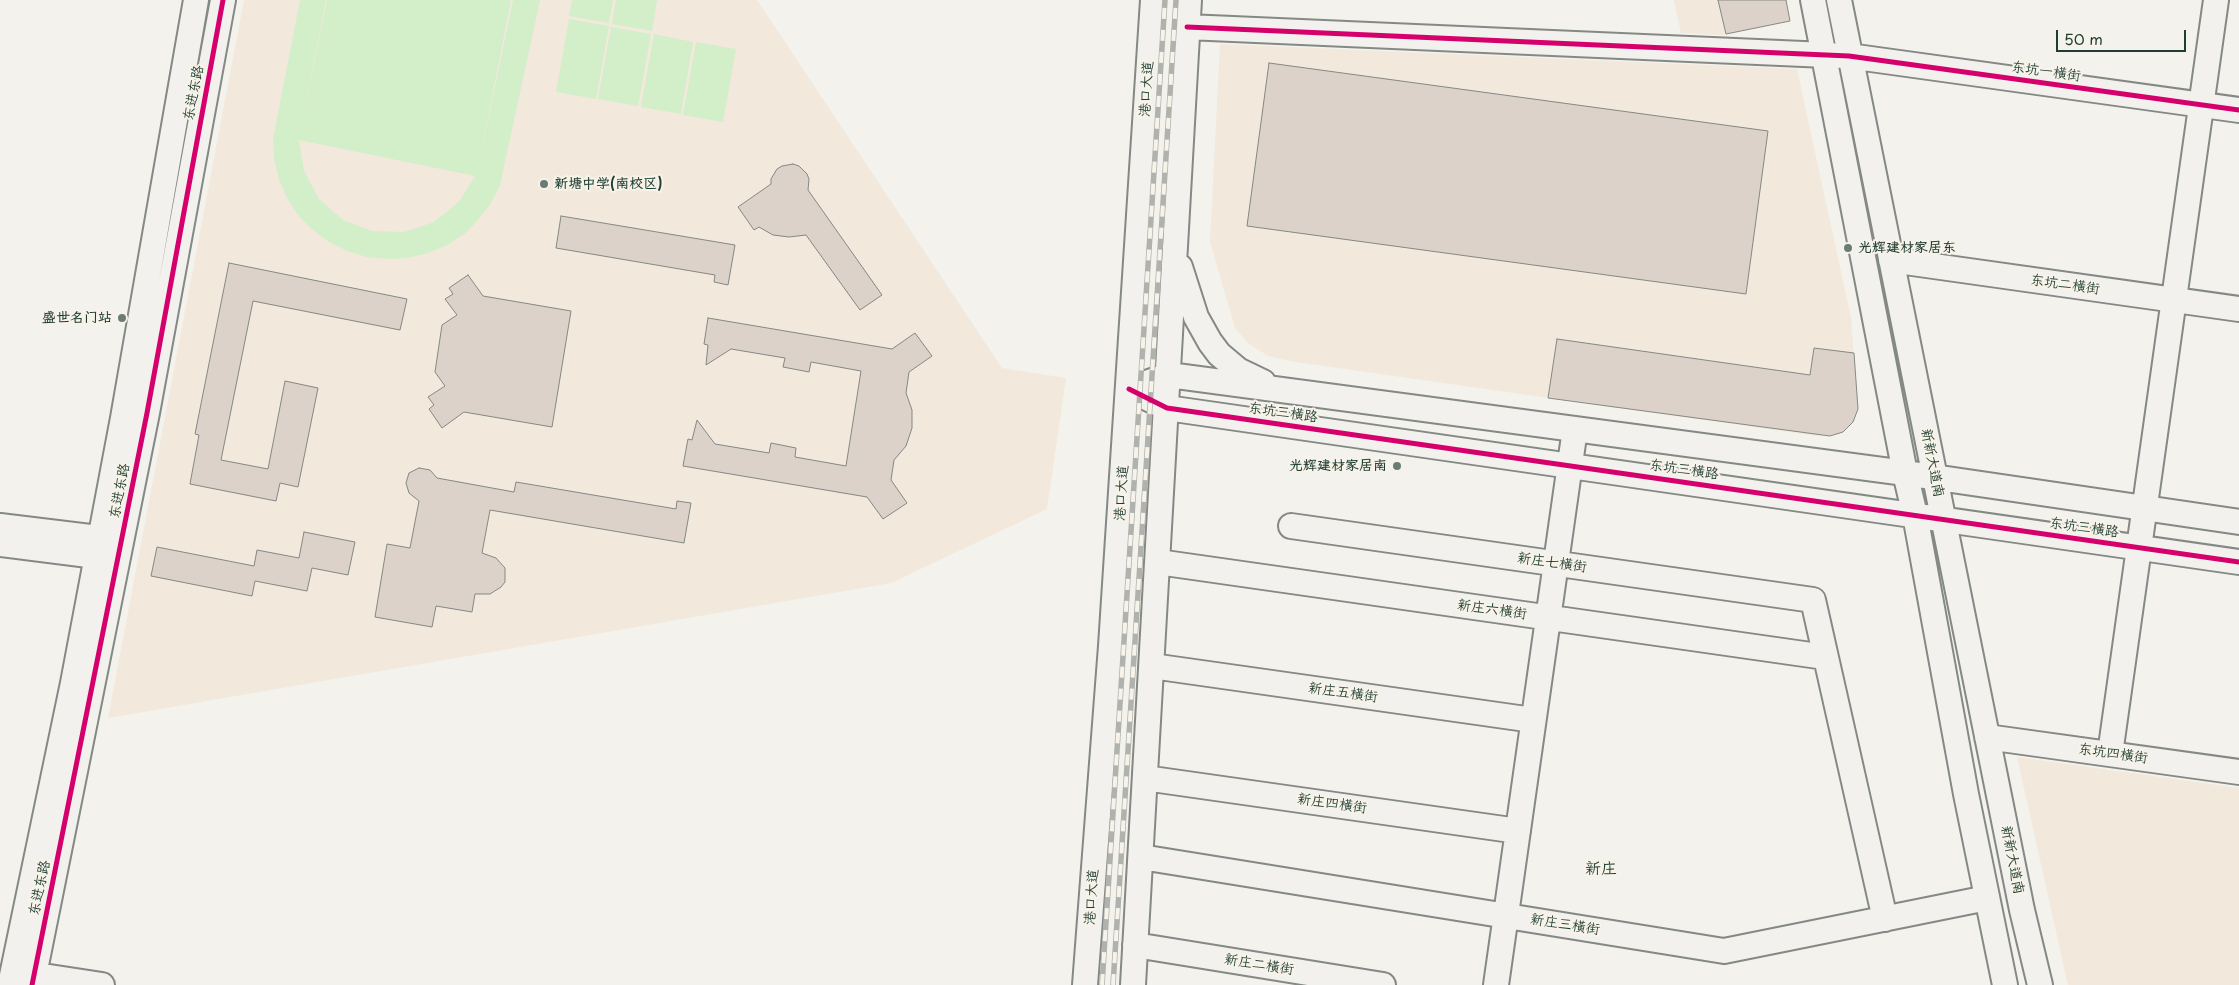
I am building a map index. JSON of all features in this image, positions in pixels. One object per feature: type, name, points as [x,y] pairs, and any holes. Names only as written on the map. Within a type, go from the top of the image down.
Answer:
[{"type":"street","name":"东进东路","points":[[109,549],[196,0]]},
{"type":"street","name":"东进东路","points":[[18,977],[223,0]]},
{"type":"street","name":"港口大道","points":[[1085,985],[1129,389],[1153,0]]},
{"type":"street","points":[[1133,985],[1168,408],[1189,0]]},
{"type":"street","name":"新新大道南","points":[[1813,0],[1904,473],[1915,515],[2005,985]]},
{"type":"street","name":"新新大道南","points":[[1839,0],[2022,910],[2040,985]]},
{"type":"street","points":[[2110,754],[2216,0]]},
{"type":"street","name":"东坑一横街","points":[[1187,27],[1849,56],[2239,110]]},
{"type":"street","points":[[1175,252],[1196,317],[1219,354],[1238,370],[1278,389]]},
{"type":"street","name":"东坑二横街","points":[[1891,260],[2239,309]]},
{"type":"street","name":"东坑三横路","points":[[1129,389],[1169,375],[1904,473],[2239,522]]},
{"type":"street","name":"东坑三横路","points":[[1129,389],[1168,408],[2239,562]]},
{"type":"street","points":[[1496,985],[1575,429]]},
{"type":"street","points":[[0,526],[109,549]]},
{"type":"street","name":"新庄七横街","points":[[1291,526],[1813,600],[1826,657]]},
{"type":"street","points":[[0,544],[109,549]]},
{"type":"street","name":"新庄六横街","points":[[1158,562],[1826,657]]},
{"type":"street","points":[[1826,657],[1885,919]]},
{"type":"street","name":"新庄五横街","points":[[1152,666],[1533,720]]},
{"type":"street","name":"东坑四横街","points":[[1987,736],[2239,772]]},
{"type":"street","name":"新庄四横街","points":[[1145,778],[1518,830]]},
{"type":"street","name":"新庄三横街","points":[[1140,856],[1724,951],[1987,898]]},
{"type":"street","name":"新庄二横街","points":[[1135,945],[1383,985]]},
{"type":"street","points":[[18,977],[102,985]]},
{"type":"shaded area","name":"新塘中学(南校区)","points":[[244,0],[757,0],[1002,368],[1066,378],[1047,509],[891,583],[108,718]]},
{"type":"shaded area","points":[[1674,0],[1786,0],[1790,21],[1722,35],[1681,33]]},
{"type":"shaded area","points":[[1220,44],[1797,69],[1851,318],[1858,409],[1843,432],[1830,436],[1816,436],[1289,361],[1268,356],[1249,344],[1235,328],[1210,242]]},
{"type":"shaded area","points":[[2017,757],[2239,788],[2239,985],[2068,985]]},
{"type":"green space","points":[[300,0],[326,0],[300,132],[327,0],[511,0],[478,168],[513,0],[540,0],[500,185],[491,203],[478,220],[464,234],[447,245],[428,253],[408,258],[387,259],[367,257],[347,251],[329,242],[298,215],[287,198],[279,179],[274,159],[273,139]],"holes":[[[299,140],[475,176],[459,202],[434,222],[404,232],[372,231],[343,220],[319,199],[304,171]]]},
{"type":"green space","points":[[572,0],[613,0],[609,23],[569,16]]},
{"type":"green space","points":[[616,0],[657,0],[652,31],[612,24]]},
{"type":"green space","points":[[569,19],[609,26],[596,99],[556,92]]},
{"type":"green space","points":[[611,27],[651,34],[638,106],[598,99]]},
{"type":"green space","points":[[654,34],[693,42],[681,114],[641,107]]},
{"type":"green space","points":[[696,42],[736,49],[723,122],[683,115]]},
{"type":"building","points":[[1718,0],[1786,0],[1790,21],[1726,34]]},
{"type":"building","points":[[1269,63],[1768,131],[1746,294],[1247,226]]},
{"type":"building","points":[[793,164],[799,166],[807,174],[809,179],[808,190],[882,295],[860,310],[806,235],[789,237],[773,235],[759,227],[754,230],[738,207],[771,184],[771,179],[777,169]]},
{"type":"building","points":[[561,216],[735,245],[728,285],[714,282],[715,275],[556,248]]},
{"type":"building","points":[[229,263],[407,299],[400,330],[253,301],[221,460],[268,469],[285,381],[318,388],[298,487],[280,483],[276,501],[190,484],[199,435],[195,434]]},
{"type":"building","points":[[468,275],[483,296],[571,311],[552,427],[464,412],[442,428],[429,409],[434,405],[428,397],[445,386],[435,372],[442,325],[457,315],[445,299],[453,294],[449,288]]},
{"type":"building","points":[[708,318],[892,349],[915,333],[932,356],[909,372],[906,393],[912,410],[912,428],[906,446],[894,460],[891,480],[907,503],[883,519],[867,497],[683,466],[688,439],[692,440],[697,420],[715,444],[769,453],[771,443],[796,448],[795,457],[846,466],[861,371],[811,362],[809,372],[783,367],[785,358],[731,349],[706,365],[708,345],[704,344]]},
{"type":"building","points":[[1557,339],[1810,375],[1814,348],[1854,353],[1858,409],[1853,422],[1843,432],[1830,436],[1548,398]]},
{"type":"building","points":[[419,468],[430,470],[437,478],[514,492],[516,482],[676,509],[677,501],[691,503],[684,543],[490,510],[482,553],[496,558],[505,568],[505,582],[501,587],[490,594],[475,594],[472,612],[436,606],[432,627],[375,617],[387,544],[410,548],[419,501],[409,493],[406,483],[409,473]]},
{"type":"building","points":[[304,532],[355,542],[348,575],[312,568],[307,591],[255,581],[252,596],[151,576],[157,547],[254,566],[257,550],[299,558]]},
{"type":"railway","points":[[1102,985],[1165,0]]},
{"type":"railway","points":[[1113,985],[1176,0]]},
{"type":"cycle path","points":[[32,985],[147,413],[223,0]]},
{"type":"cycle path","points":[[1187,27],[1849,56],[2239,110]]},
{"type":"cycle path","points":[[1129,389],[1167,408],[2239,562]]},
{"type":"place","name":"新塘中学(南校区)","points":[[544,184]]},
{"type":"place","name":"光辉建材家居东","points":[[1848,248]]},
{"type":"place","name":"盛世名门站","points":[[122,318]]},
{"type":"place","name":"光辉建材家居南","points":[[1397,466]]},
{"type":"district","name":"新庄","points":[[1601,870]]}]
